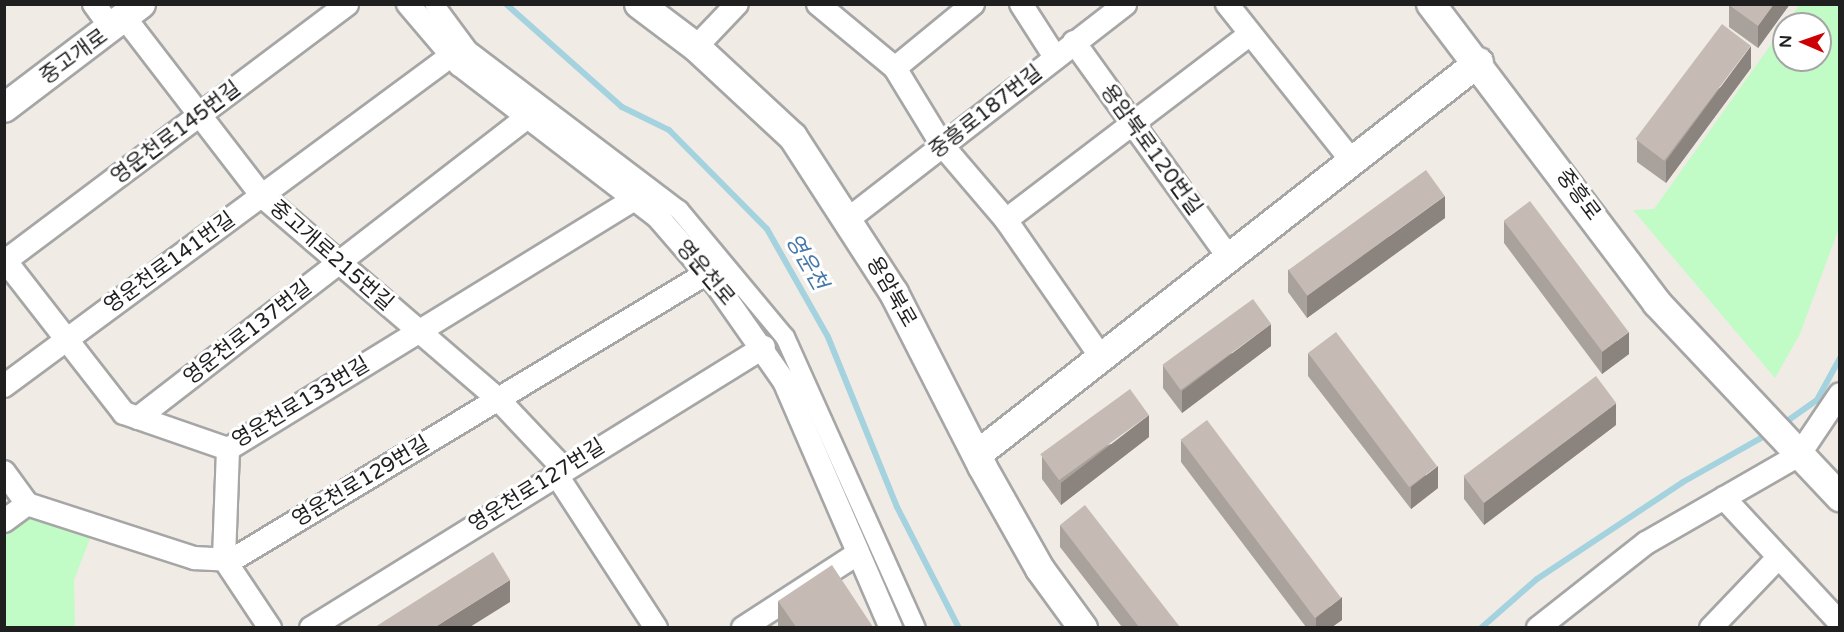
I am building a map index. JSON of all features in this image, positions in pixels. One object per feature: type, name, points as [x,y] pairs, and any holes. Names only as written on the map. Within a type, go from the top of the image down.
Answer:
[{"type":"street","name":"중고개로215번길","points":[[94,4],[126,17],[197,117],[262,196],[338,264],[498,399],[560,471],[656,627]]},
{"type":"street","name":"영운천로145번길","points":[[5,261],[347,4]]},
{"type":"street","name":"영운천로","points":[[408,4],[452,55],[634,199],[707,273],[764,347],[784,381],[857,554],[891,627]]},
{"type":"street","points":[[434,4],[468,50],[679,210],[785,337],[916,627]]},
{"type":"street","name":"용암북로","points":[[639,4],[696,47],[793,137],[894,292],[1040,569],[1083,627]]},
{"type":"street","points":[[696,47],[738,4]]},
{"type":"street","points":[[818,4],[895,68],[942,145],[1006,220],[1101,357]]},
{"type":"street","points":[[895,68],[973,4]]},
{"type":"street","points":[[1021,4],[1055,57]]},
{"type":"street","name":"중흥로187번길","points":[[848,220],[1125,4]]},
{"type":"street","points":[[1227,4],[1249,35],[1352,161]]},
{"type":"street","name":"중흥로","points":[[1431,4],[1479,62],[1658,303],[1792,448]]},
{"type":"street","name":"중고개로","points":[[4,108],[126,17]]},
{"type":"street","points":[[1006,220],[1249,35]]},
{"type":"street","name":"용암북로120번길","points":[[1074,42],[1229,258]]},
{"type":"street","name":"영운천로141번길","points":[[4,386],[452,55]]},
{"type":"street","points":[[978,454],[1479,62]]},
{"type":"street","name":"영운천로137번길","points":[[138,418],[528,117]]},
{"type":"street","name":"영운천로133번길","points":[[5,261],[124,413],[228,449],[634,199]]},
{"type":"street","name":"영운천로129번길","points":[[27,504],[194,558],[232,560],[707,273]]},
{"type":"street","name":"영운천로127번길","points":[[311,627],[764,347]]},
{"type":"street","points":[[1538,627],[1646,543],[1724,498],[1792,448],[1839,394]]},
{"type":"street","points":[[1792,448],[1839,497]]},
{"type":"street","points":[[228,449],[224,559],[270,627]]},
{"type":"street","points":[[4,472],[27,504],[4,521]]},
{"type":"street","points":[[1724,498],[1839,623]]},
{"type":"street","points":[[743,627],[857,554]]},
{"type":"street","points":[[1711,627],[1778,558]]},
{"type":"green space","points":[[1800,4],[1839,5],[1839,228],[1800,334],[1775,378],[1633,210],[1654,209],[1772,43],[1772,72],[1832,72],[1832,12],[1794,12]]},
{"type":"green space","points":[[28,507],[94,528],[74,580],[75,627],[5,627],[4,524]]},
{"type":"building","points":[[1729,4],[1774,4],[1758,26]]},
{"type":"building","points":[[1722,24],[1751,46],[1664,161],[1635,139]]},
{"type":"building","points":[[1426,170],[1445,196],[1307,296],[1288,270]]},
{"type":"building","points":[[1530,201],[1629,332],[1602,352],[1504,221]]},
{"type":"building","points":[[1253,299],[1271,324],[1181,390],[1162,365]]},
{"type":"building","points":[[1336,332],[1437,466],[1409,487],[1308,353]]},
{"type":"building","points":[[1596,376],[1616,403],[1484,503],[1463,476]]},
{"type":"building","points":[[1130,389],[1149,415],[1059,480],[1040,454]]},
{"type":"building","points":[[1207,420],[1341,598],[1315,618],[1181,440]]},
{"type":"building","points":[[1085,505],[1180,627],[1139,627],[1060,525]]},
{"type":"building","points":[[493,552],[510,580],[435,627],[375,627]]},
{"type":"building","points":[[832,565],[873,627],[796,627],[778,601]]},
{"type":"waterway","name":"영운천","points":[[506,4],[622,107],[669,130],[767,229],[828,337],[897,507],[959,628]]},
{"type":"waterway","points":[[1783,424],[1817,400],[1840,358]]},
{"type":"waterway","points":[[1481,628],[1537,579],[1683,482],[1770,433]]}]
